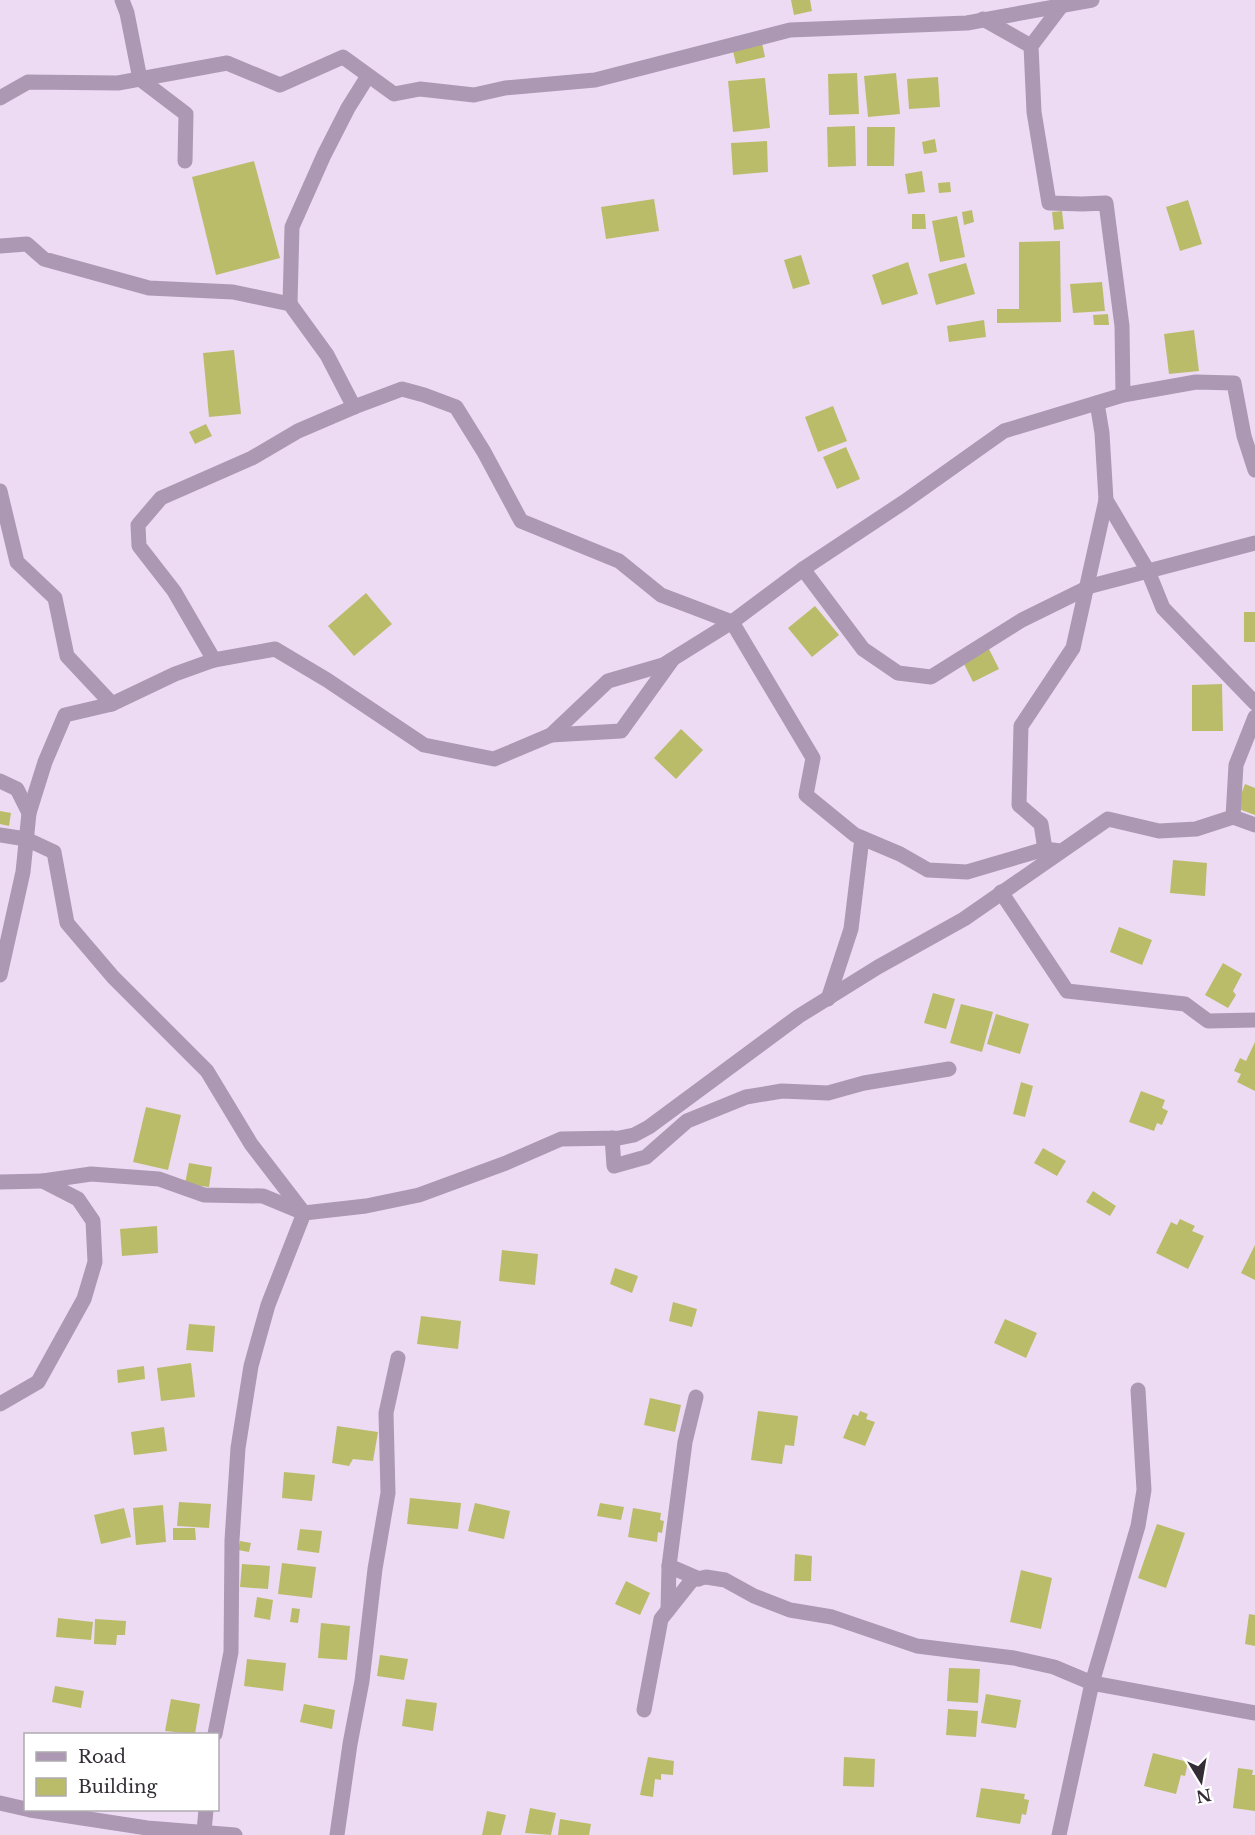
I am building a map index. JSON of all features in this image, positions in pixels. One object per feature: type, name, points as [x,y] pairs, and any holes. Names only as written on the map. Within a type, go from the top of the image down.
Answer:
[{"type":"street","points":[[122,0],[128,13],[140,79],[186,114],[185,161]]},
{"type":"street","points":[[0,98],[28,82],[118,83],[227,63],[280,85],[343,57],[394,94],[420,89],[474,95],[505,88],[595,80],[790,30],[967,23],[1092,0]]},
{"type":"street","points":[[1062,5],[1030,46],[1034,112],[1049,203],[1106,202],[1122,326],[1123,396]]},
{"type":"street","points":[[983,20],[1030,46]]},
{"type":"street","points":[[354,407],[327,355],[290,304],[292,227],[324,155],[348,108],[368,76]]},
{"type":"street","points":[[0,246],[27,244],[44,259],[149,288],[233,292],[290,304]]},
{"type":"street","points":[[551,735],[608,681],[663,665],[732,622],[803,569],[904,502],[1004,431],[1123,396],[1196,382],[1234,383],[1244,436],[1255,470]]},
{"type":"street","points":[[214,660],[174,591],[139,546],[138,525],[162,498],[252,458],[298,431],[402,389],[456,407],[521,521],[619,561],[661,595],[732,622],[813,758],[806,795],[855,835],[900,854],[928,870],[967,872],[1052,850]]},
{"type":"street","points":[[1052,850],[1041,824],[1019,805],[1021,726],[1073,648],[1106,500],[1102,433],[1097,403]]},
{"type":"street","points":[[0,491],[17,562],[55,598],[67,656],[112,704]]},
{"type":"street","points":[[1106,500],[1148,571],[1163,608],[1255,703]]},
{"type":"street","points":[[803,569],[863,649],[897,674],[931,677],[1022,620],[1086,588],[1255,543]]},
{"type":"street","points":[[0,975],[23,872],[29,813],[45,762],[65,716],[112,704],[175,674],[214,660],[275,649],[327,680],[424,745],[494,759],[551,735],[621,731],[674,658]]},
{"type":"street","points":[[1233,817],[1236,765],[1255,717]]},
{"type":"street","points":[[0,781],[17,789],[29,813]]},
{"type":"street","points":[[0,1182],[43,1181],[92,1174],[159,1179],[204,1195],[263,1196],[304,1213],[366,1206],[419,1195],[506,1163],[561,1139],[634,1135],[650,1127],[799,1016],[878,967],[964,919],[1052,850],[1108,819],[1159,831],[1196,829],[1233,817],[1255,825]]},
{"type":"street","points":[[0,835],[26,839],[54,852],[67,923],[113,977],[207,1071],[252,1144],[304,1213]]},
{"type":"street","points":[[828,999],[851,929],[862,838]]},
{"type":"street","points":[[1001,892],[1067,991],[1185,1004],[1208,1021],[1255,1020]]},
{"type":"street","points":[[612,1138],[614,1166],[646,1157],[687,1121],[746,1097],[782,1091],[828,1093],[864,1083],[949,1069]]},
{"type":"street","points":[[0,1404],[38,1382],[84,1299],[95,1262],[93,1221],[78,1199],[43,1181]]},
{"type":"street","points":[[215,1733],[231,1652],[232,1540],[238,1448],[251,1366],[268,1305],[304,1213]]},
{"type":"street","points":[[338,1835],[350,1744],[362,1681],[375,1569],[388,1493],[386,1413],[398,1358]]},
{"type":"street","points":[[1059,1835],[1092,1683],[1138,1526],[1144,1490],[1138,1390]]},
{"type":"street","points":[[668,1610],[669,1566],[686,1442],[696,1397]]},
{"type":"street","points":[[669,1566],[699,1579]]},
{"type":"street","points":[[644,1710],[661,1619],[692,1580],[706,1577],[724,1580],[754,1596],[790,1610],[832,1617],[917,1646],[1014,1658],[1054,1668],[1092,1683],[1255,1713]]},
{"type":"street","points":[[0,1803],[24,1809]]},
{"type":"street","points":[[41,1811],[147,1831],[204,1831],[235,1835]]},
{"type":"street","points":[[204,1831],[206,1811]]},
{"type":"building","points":[[791,0],[810,0],[812,11],[794,15]]},
{"type":"building","points":[[762,43],[765,57],[736,64],[733,51]]},
{"type":"building","points":[[857,73],[859,114],[829,115],[828,74]]},
{"type":"building","points":[[896,73],[900,114],[868,117],[864,76]]},
{"type":"building","points":[[938,77],[940,107],[909,109],[907,79]]},
{"type":"building","points":[[765,78],[770,128],[733,132],[728,81]]},
{"type":"building","points":[[855,126],[856,166],[828,167],[827,127]]},
{"type":"building","points":[[867,127],[895,127],[894,166],[867,166]]},
{"type":"building","points":[[935,139],[937,152],[924,154],[922,142]]},
{"type":"building","points":[[767,141],[768,172],[733,175],[731,143]]},
{"type":"building","points":[[254,161],[280,258],[216,275],[192,177]]},
{"type":"building","points":[[922,171],[925,192],[908,194],[905,174]]},
{"type":"building","points":[[950,182],[951,192],[939,193],[938,183]]},
{"type":"building","points":[[654,199],[659,231],[606,239],[601,207]]},
{"type":"building","points":[[1188,200],[1202,244],[1180,251],[1166,207]]},
{"type":"building","points":[[972,210],[974,222],[964,225],[962,212]]},
{"type":"building","points":[[1062,211],[1064,229],[1054,230],[1052,212]]},
{"type":"building","points":[[912,214],[925,214],[926,229],[912,229]]},
{"type":"building","points":[[957,216],[965,257],[940,262],[932,221]]},
{"type":"building","points":[[1060,241],[1061,322],[997,323],[997,309],[1019,309],[1019,242]]},
{"type":"building","points":[[801,255],[810,284],[793,289],[784,260]]},
{"type":"building","points":[[908,262],[918,294],[882,305],[872,275]]},
{"type":"building","points":[[966,263],[975,294],[936,305],[928,274]]},
{"type":"building","points":[[1102,282],[1105,311],[1073,313],[1070,284]]},
{"type":"building","points":[[1108,314],[1109,325],[1094,325],[1093,315]]},
{"type":"building","points":[[984,320],[986,337],[949,342],[947,326]]},
{"type":"building","points":[[1194,330],[1199,371],[1169,374],[1164,334]]},
{"type":"building","points":[[234,350],[241,414],[209,417],[203,353]]},
{"type":"building","points":[[833,406],[847,441],[818,452],[805,417]]},
{"type":"building","points":[[206,424],[212,436],[195,444],[189,432]]},
{"type":"building","points":[[846,447],[860,479],[837,489],[823,457]]},
{"type":"building","points":[[366,593],[392,624],[354,656],[328,626]]},
{"type":"building","points":[[815,606],[839,635],[812,657],[788,628]]},
{"type":"building","points":[[1244,612],[1255,612],[1255,642],[1244,642]]},
{"type":"building","points":[[989,649],[999,669],[973,682],[963,662]]},
{"type":"building","points":[[1222,684],[1223,731],[1192,731],[1192,685]]},
{"type":"building","points":[[681,729],[703,750],[676,779],[654,758]]},
{"type":"building","points":[[1245,784],[1255,788],[1255,815],[1236,808]]},
{"type":"building","points":[[0,811],[11,813],[9,826],[0,824]]},
{"type":"building","points":[[1173,860],[1207,863],[1205,896],[1170,893]]},
{"type":"building","points":[[1119,927],[1152,940],[1142,965],[1110,952]]},
{"type":"building","points":[[1223,963],[1242,974],[1233,991],[1236,995],[1228,1008],[1205,995]]},
{"type":"building","points":[[933,993],[955,999],[946,1029],[924,1023]]},
{"type":"building","points":[[961,1004],[993,1012],[982,1052],[950,1043]]},
{"type":"building","points":[[996,1014],[1029,1024],[1020,1054],[987,1044]]},
{"type":"building","points":[[1255,1042],[1255,1091],[1237,1082],[1241,1074],[1234,1071],[1240,1058],[1246,1061]]},
{"type":"building","points":[[1021,1082],[1033,1086],[1025,1117],[1013,1114]]},
{"type":"building","points":[[1141,1091],[1165,1100],[1162,1108],[1168,1111],[1162,1125],[1157,1123],[1154,1131],[1129,1122]]},
{"type":"building","points":[[146,1107],[181,1115],[168,1170],[133,1162]]},
{"type":"building","points":[[1043,1148],[1066,1161],[1057,1176],[1034,1163]]},
{"type":"building","points":[[189,1163],[212,1167],[209,1187],[185,1184]]},
{"type":"building","points":[[1093,1191],[1116,1206],[1110,1216],[1086,1202]]},
{"type":"building","points":[[1180,1219],[1195,1226],[1192,1231],[1204,1236],[1188,1269],[1156,1253],[1171,1222],[1177,1225]]},
{"type":"building","points":[[157,1226],[158,1253],[122,1256],[120,1229]]},
{"type":"building","points":[[1255,1245],[1255,1280],[1241,1273]]},
{"type":"building","points":[[502,1250],[538,1254],[535,1285],[499,1281]]},
{"type":"building","points":[[615,1268],[638,1276],[632,1293],[610,1284]]},
{"type":"building","points":[[673,1302],[697,1309],[692,1327],[669,1321]]},
{"type":"building","points":[[421,1316],[461,1321],[458,1349],[417,1344]]},
{"type":"building","points":[[1005,1319],[1037,1333],[1026,1358],[994,1343]]},
{"type":"building","points":[[189,1324],[215,1326],[213,1352],[186,1350]]},
{"type":"building","points":[[191,1363],[195,1397],[161,1401],[157,1368]]},
{"type":"building","points":[[144,1366],[145,1379],[118,1383],[117,1370]]},
{"type":"building","points":[[650,1398],[681,1405],[675,1432],[644,1425]]},
{"type":"building","points":[[758,1411],[798,1416],[794,1446],[785,1445],[782,1464],[751,1460]]},
{"type":"building","points":[[860,1411],[868,1414],[866,1419],[875,1422],[865,1446],[843,1438],[853,1414],[858,1416]]},
{"type":"building","points":[[337,1426],[378,1432],[373,1461],[353,1459],[349,1466],[332,1463]]},
{"type":"building","points":[[164,1427],[167,1451],[134,1455],[131,1432]]},
{"type":"building","points":[[284,1472],[315,1475],[312,1501],[282,1498]]},
{"type":"building","points":[[410,1498],[461,1503],[458,1529],[407,1524]]},
{"type":"building","points":[[179,1502],[211,1504],[209,1528],[177,1526]]},
{"type":"building","points":[[475,1503],[510,1511],[504,1539],[468,1531]]},
{"type":"building","points":[[600,1503],[624,1507],[621,1520],[597,1516]]},
{"type":"building","points":[[163,1505],[166,1542],[136,1545],[133,1508]]},
{"type":"building","points":[[124,1508],[131,1537],[101,1544],[94,1515]]},
{"type":"building","points":[[633,1508],[661,1513],[660,1520],[664,1521],[662,1533],[658,1532],[657,1542],[628,1537]]},
{"type":"building","points":[[1157,1524],[1185,1533],[1166,1588],[1138,1578]]},
{"type":"building","points":[[173,1528],[195,1528],[196,1540],[173,1540]]},
{"type":"building","points":[[300,1529],[322,1531],[319,1553],[297,1550]]},
{"type":"building","points":[[240,1541],[251,1543],[249,1552],[238,1550]]},
{"type":"building","points":[[795,1554],[812,1556],[811,1581],[794,1581]]},
{"type":"building","points":[[282,1563],[316,1567],[312,1598],[278,1594]]},
{"type":"building","points":[[242,1564],[270,1566],[268,1589],[240,1587]]},
{"type":"building","points":[[1021,1570],[1052,1578],[1041,1629],[1010,1622]]},
{"type":"building","points":[[626,1581],[650,1593],[640,1615],[615,1604]]},
{"type":"building","points":[[257,1597],[273,1600],[270,1620],[254,1617]]},
{"type":"building","points":[[292,1608],[300,1609],[298,1623],[290,1622]]},
{"type":"building","points":[[1249,1614],[1255,1615],[1255,1646],[1245,1644]]},
{"type":"building","points":[[58,1618],[93,1622],[91,1640],[56,1637]]},
{"type":"building","points":[[95,1619],[126,1621],[125,1635],[117,1635],[116,1645],[94,1644]]},
{"type":"building","points":[[321,1623],[350,1626],[347,1660],[318,1658]]},
{"type":"building","points":[[380,1655],[408,1659],[404,1680],[377,1676]]},
{"type":"building","points":[[247,1659],[286,1663],[283,1691],[244,1686]]},
{"type":"building","points":[[949,1668],[980,1669],[978,1703],[947,1701]]},
{"type":"building","points":[[55,1686],[84,1691],[81,1708],[52,1702]]},
{"type":"building","points":[[986,1694],[1021,1700],[1016,1728],[981,1723]]},
{"type":"building","points":[[171,1699],[200,1704],[195,1733],[165,1731]]},
{"type":"building","points":[[406,1699],[437,1703],[433,1731],[402,1726]]},
{"type":"building","points":[[304,1704],[335,1710],[332,1729],[300,1722]]},
{"type":"building","points":[[948,1709],[978,1711],[976,1737],[946,1735]]},
{"type":"building","points":[[1153,1753],[1188,1762],[1185,1776],[1181,1775],[1176,1794],[1144,1786]]},
{"type":"building","points":[[648,1757],[674,1761],[673,1775],[661,1774],[661,1780],[655,1779],[653,1797],[640,1795]]},
{"type":"building","points":[[844,1757],[875,1759],[874,1787],[843,1786]]},
{"type":"building","points":[[1238,1768],[1253,1770],[1252,1775],[1255,1775],[1255,1811],[1233,1808]]},
{"type":"building","points":[[981,1788],[1025,1794],[1024,1799],[1029,1800],[1026,1815],[1022,1814],[1020,1824],[976,1817]]},
{"type":"building","points":[[530,1808],[556,1813],[551,1835],[525,1833]]},
{"type":"building","points":[[487,1811],[506,1815],[501,1835],[482,1835]]},
{"type":"building","points":[[560,1819],[591,1824],[589,1835],[558,1835]]}]
